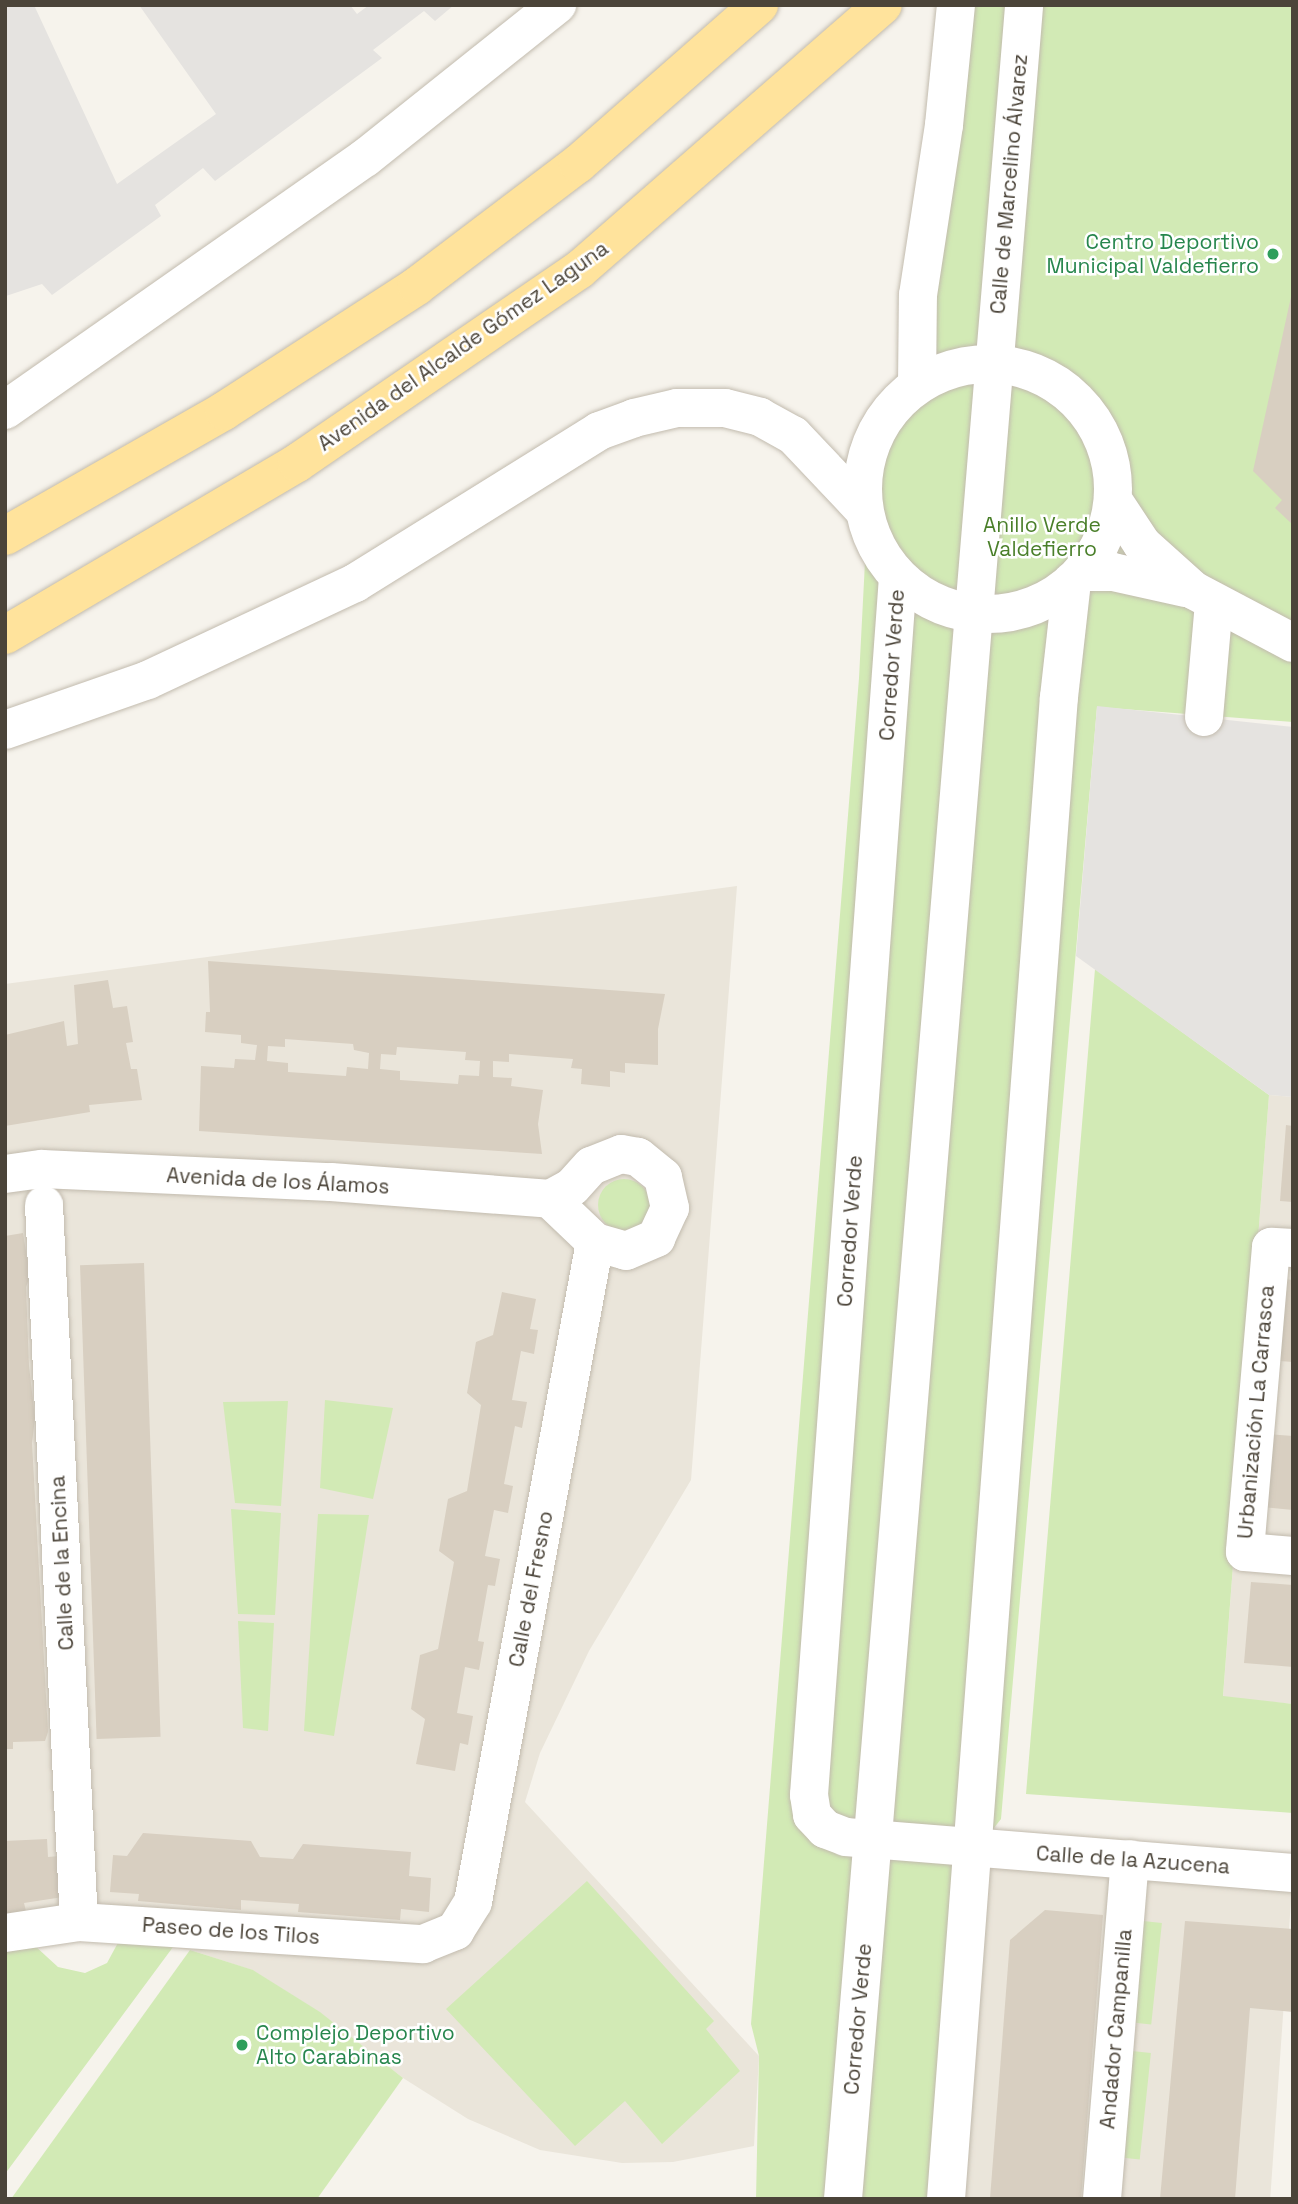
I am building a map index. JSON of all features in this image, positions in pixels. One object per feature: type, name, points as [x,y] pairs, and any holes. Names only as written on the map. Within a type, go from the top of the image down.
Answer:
[{"type":"main road","points":[[5,536],[212,418],[417,286],[578,164],[759,5]]},
{"type":"main road","name":"Avenida del Alcalde Gómez Laguna","points":[[5,635],[297,463],[579,270],[871,17]]},
{"type":"street","points":[[5,410],[332,181],[557,5]]},
{"type":"street","points":[[917,385],[918,295],[944,125],[956,5]]},
{"type":"street","name":"Calle de Marcelino Álvarez","points":[[980,364],[1024,5]]},
{"type":"street","points":[[918,295],[980,364]]},
{"type":"street","name":"Corredor Verde","points":[[843,2199],[975,614],[980,364]]},
{"type":"street","name":"Corredor Verde","points":[[980,364],[1053,381],[1080,403],[1100,432],[1112,465],[1114,500],[1097,551],[1077,577],[1027,608],[975,614],[947,608],[898,577],[874,543],[863,509],[862,481],[874,435],[894,405],[917,385],[980,364]]},
{"type":"street","points":[[5,730],[148,680],[355,583],[599,431],[634,418],[677,408],[724,408],[760,417],[793,435],[863,509]]},
{"type":"street","points":[[1114,500],[1142,544],[1204,596]]},
{"type":"street","name":"Corredor Verde","points":[[898,577],[809,1795],[812,1815],[825,1829],[873,1840],[973,1848]]},
{"type":"street","points":[[1077,577],[1148,577],[1204,596],[1293,643]]},
{"type":"street","name":"Corredor Verde","points":[[946,2199],[1059,697],[1077,577]]},
{"type":"street","points":[[1204,596],[1204,718]]},
{"type":"street","points":[[630,1155],[652,1165],[670,1192],[670,1208],[661,1231],[642,1247],[626,1251],[595,1242],[550,1199],[605,1157],[630,1155]]},
{"type":"street","name":"Avenida de los Álamos","points":[[5,1174],[42,1169],[550,1199]]},
{"type":"street","name":"Calle de la Encina","points":[[44,1205],[79,1922]]},
{"type":"street","name":"Calle del Fresno","points":[[455,1931],[473,1902],[595,1242]]},
{"type":"street","name":"Urbanización La Carrasca","points":[[1293,1248],[1270,1247],[1245,1552],[1293,1556]]},
{"type":"street","name":"Calle de la Azucena","points":[[973,1848],[1293,1873]]},
{"type":"street","name":"Andador Campanilla","points":[[1102,2199],[1130,1859]]},
{"type":"street","name":"Paseo de los Tilos","points":[[5,1933],[79,1922],[423,1944],[455,1931]]},
{"type":"shaded area","points":[[5,5],[34,5],[117,184],[216,114],[139,5],[350,5],[357,14],[369,5],[454,5],[435,21],[424,11],[373,50],[382,58],[215,181],[203,168],[155,205],[161,216],[52,295],[42,284],[6,296]]},
{"type":"shaded area","points":[[1097,706],[1293,727],[1293,1097],[1269,1095],[1076,956]]},
{"type":"shaded area","points":[[737,886],[691,1480],[589,1651],[540,1753],[525,1802],[759,2056],[754,2146],[673,2162],[622,2163],[540,2150],[468,2119],[403,2078],[319,2012],[252,1970],[190,1950],[80,1937],[5,1949],[5,984]]},
{"type":"shaded area","points":[[1269,1095],[1293,1097],[1293,1704],[1223,1697]]},
{"type":"shaded area","points":[[974,1847],[1293,1869],[1270,2199],[949,2199]]},
{"type":"green space","name":"Anillo Verde Valdefierro","points":[[938,5],[1293,5],[1293,722],[1097,707],[1001,1819],[967,1862],[939,2199],[756,2199],[759,2056],[751,2024],[859,678],[867,523],[862,481],[877,428],[917,385]]},
{"type":"green space","points":[[1095,969],[1269,1095],[1223,1696],[1293,1704],[1293,1813],[1026,1794]]},
{"type":"green space","points":[[624,1179],[643,1186],[650,1205],[643,1224],[624,1231],[605,1224],[598,1205],[605,1186]]},
{"type":"green space","points":[[325,1400],[393,1408],[373,1499],[320,1488]]},
{"type":"green space","points":[[288,1401],[281,1506],[235,1503],[223,1402]]},
{"type":"green space","points":[[231,1509],[281,1513],[275,1615],[238,1614]]},
{"type":"green space","points":[[318,1514],[369,1515],[334,1736],[304,1731]]},
{"type":"green space","points":[[238,1621],[274,1623],[268,1731],[243,1728]]},
{"type":"green space","points":[[587,1881],[714,2021],[706,2029],[740,2071],[662,2144],[625,2101],[575,2146],[446,2009]]},
{"type":"green space","points":[[1143,1921],[1162,1923],[1151,2024],[1132,2022]]},
{"type":"green space","points":[[120,1939],[176,1943],[5,2174],[5,1949],[34,1945],[58,1967],[85,1973],[107,1963]]},
{"type":"green space","name":"Complejo Deportivo Alto Carabinas","points":[[190,1950],[253,1970],[320,2012],[403,2078],[317,2199],[11,2199]]},
{"type":"green space","points":[[1132,2051],[1151,2053],[1140,2159],[1121,2157]]},
{"type":"building","points":[[1292,292],[1293,525],[1275,508],[1282,500],[1253,471]]},
{"type":"building","points":[[208,961],[665,994],[658,1029],[658,1065],[625,1063],[625,1073],[610,1071],[610,1087],[581,1084],[582,1069],[571,1068],[573,1059],[509,1054],[509,1062],[493,1061],[493,1077],[512,1078],[511,1086],[543,1090],[538,1124],[542,1154],[199,1131],[201,1066],[234,1068],[235,1059],[255,1060],[257,1045],[241,1043],[241,1035],[205,1032],[206,1012],[210,1012]],"holes":[[[285,1039],[353,1044],[354,1050],[369,1053],[368,1069],[347,1067],[346,1076],[288,1072],[288,1063],[267,1061],[268,1046],[285,1047]],[[397,1047],[466,1052],[465,1060],[480,1061],[479,1076],[459,1075],[458,1084],[400,1080],[400,1071],[380,1069],[381,1054],[396,1055]]]},
{"type":"building","points":[[108,980],[113,1008],[127,1006],[133,1042],[126,1043],[131,1069],[137,1069],[142,1100],[89,1105],[90,1112],[5,1126],[5,1035],[64,1021],[67,1046],[78,1044],[74,985]]},
{"type":"building","points":[[1286,1125],[1293,1126],[1293,1202],[1280,1201]]},
{"type":"building","points":[[23,1233],[30,1276],[26,1287],[29,1366],[35,1418],[32,1443],[48,1732],[45,1741],[13,1742],[13,1749],[5,1749],[5,1236]]},
{"type":"building","points":[[144,1263],[161,1737],[97,1739],[80,1265]]},
{"type":"building","points":[[1274,1278],[1293,1280],[1293,1362],[1267,1360]]},
{"type":"building","points":[[502,1292],[536,1299],[530,1329],[538,1330],[534,1354],[521,1351],[512,1400],[527,1402],[522,1428],[515,1426],[504,1484],[513,1486],[508,1513],[494,1510],[485,1556],[500,1559],[495,1586],[488,1585],[478,1641],[484,1642],[479,1670],[465,1667],[457,1713],[473,1716],[468,1745],[460,1743],[455,1771],[416,1764],[425,1719],[411,1709],[420,1655],[438,1649],[454,1562],[439,1551],[448,1499],[467,1491],[481,1405],[467,1393],[476,1342],[493,1335]]},
{"type":"building","points":[[1268,1434],[1293,1436],[1293,1510],[1262,1507]]},
{"type":"building","points":[[1251,1582],[1293,1585],[1293,1667],[1244,1663]]},
{"type":"building","points":[[143,1833],[251,1841],[260,1857],[293,1859],[303,1844],[411,1852],[409,1876],[431,1878],[429,1912],[401,1909],[400,1920],[298,1912],[299,1904],[241,1900],[241,1910],[138,1901],[139,1894],[110,1892],[113,1855],[127,1856]]},
{"type":"building","points":[[47,1839],[48,1857],[59,1856],[63,1897],[24,1903],[26,1911],[5,1915],[5,1841]]},
{"type":"building","points":[[1045,1910],[1103,1915],[1081,2199],[990,2199],[1010,1940]]},
{"type":"building","points":[[1185,1921],[1293,1929],[1293,2012],[1250,2008],[1235,2199],[1160,2199]]},
{"type":"place","name":"Centro Deportivo Municipal Valdefierro","points":[[1273,254]]},
{"type":"place","name":"Complejo Deportivo Alto Carabinas","points":[[242,2045]]}]
